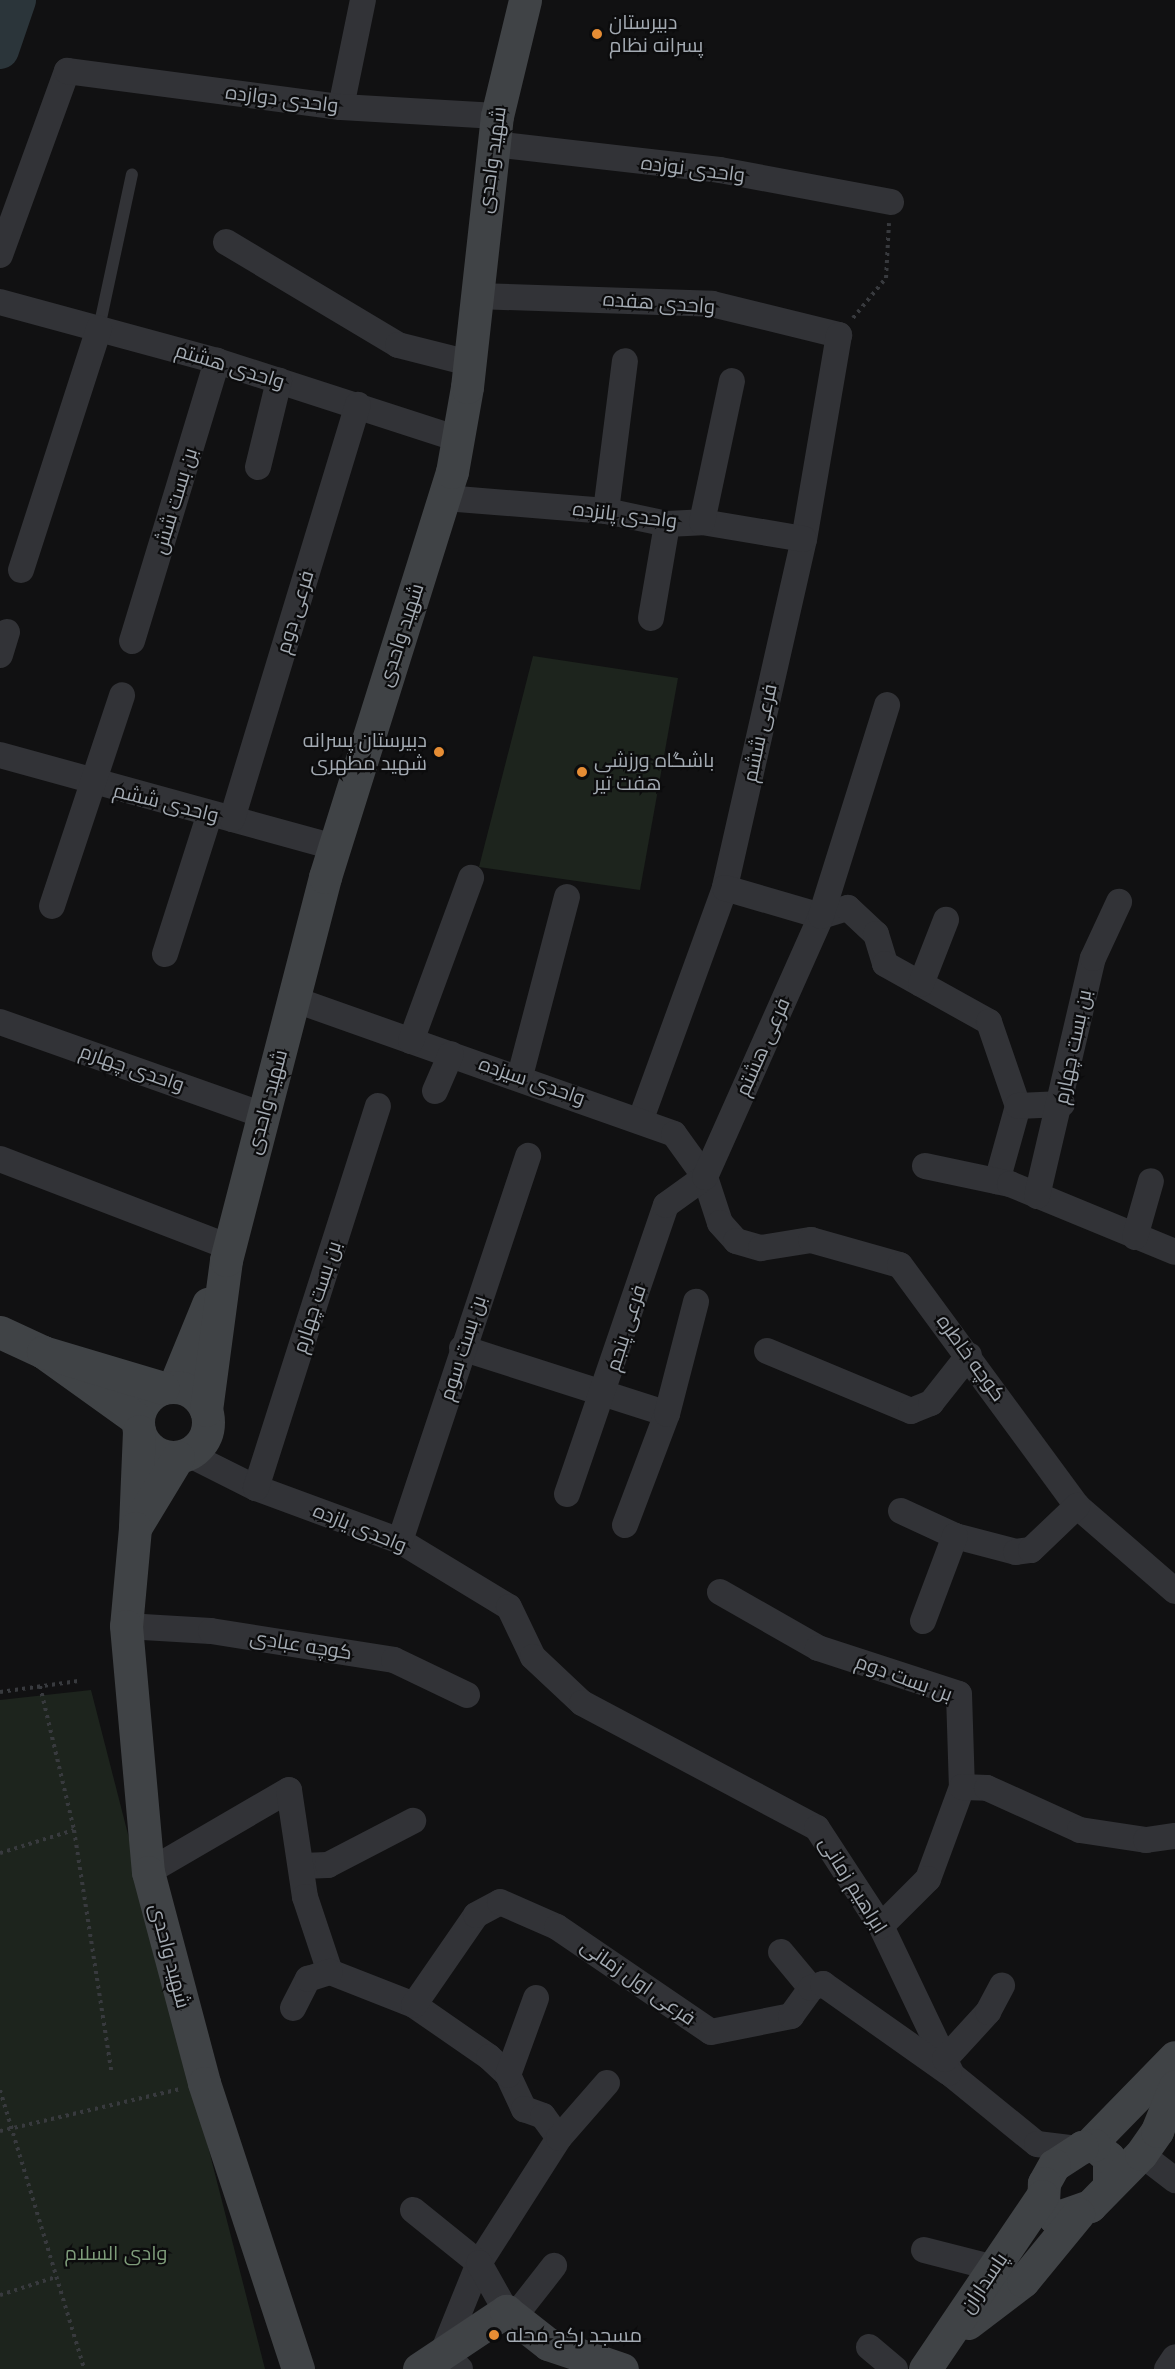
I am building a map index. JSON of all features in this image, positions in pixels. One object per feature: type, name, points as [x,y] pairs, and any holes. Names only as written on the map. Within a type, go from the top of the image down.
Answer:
[{"type":"street","points":[[341,107],[363,0]]},
{"type":"street","name":"شهید واحدی","points":[[227,1254],[334,847],[445,498],[458,440],[469,363],[495,130],[525,0]]},
{"type":"street","name":"واحدی دوازده","points":[[0,255],[67,70],[495,130]]},
{"type":"street","name":"واحدی نوزده","points":[[495,130],[891,202]]},
{"type":"street","points":[[226,242],[398,345],[469,363]]},
{"type":"street","name":"واحدی هفده","points":[[476,296],[712,304],[839,335]]},
{"type":"street","name":"واحدی هشتم","points":[[0,302],[217,361],[358,405],[458,440]]},
{"type":"street","points":[[21,570],[99,328]]},
{"type":"street","name":"فرعی ششم","points":[[641,1119],[725,888],[804,538],[839,335]]},
{"type":"street","name":"بن بست شش","points":[[132,641],[217,361]]},
{"type":"street","points":[[606,511],[625,361]]},
{"type":"street","points":[[258,467],[279,381]]},
{"type":"street","points":[[702,522],[732,381]]},
{"type":"street","name":"فرعی دوم","points":[[165,954],[220,817],[358,405]]},
{"type":"street","name":"واحدی پانزده","points":[[445,498],[606,511],[667,524],[702,522],[804,538]]},
{"type":"street","points":[[651,618],[667,524]]},
{"type":"street","points":[[52,906],[122,695]]},
{"type":"street","name":"فرعی هشتم","points":[[705,1177],[821,916],[887,705]]},
{"type":"street","name":"واحدی ششم","points":[[0,754],[92,784],[334,847]]},
{"type":"street","points":[[411,1041],[471,878]]},
{"type":"street","points":[[725,888],[821,916],[848,908],[865,919],[876,934],[885,964],[989,1022],[1018,1106],[997,1181]]},
{"type":"street","points":[[520,1076],[567,897]]},
{"type":"street","name":"بن بست چهارم","points":[[1037,1196],[1062,1104],[1071,1041],[1093,958],[1119,902]]},
{"type":"street","points":[[921,984],[946,920]]},
{"type":"street","name":"واحدی سیزده","points":[[293,999],[411,1041],[520,1076],[641,1119],[674,1134],[705,1177],[720,1222]]},
{"type":"street","name":"واحدی چهارم","points":[[0,1022],[263,1114]]},
{"type":"street","points":[[435,1091],[451,1054]]},
{"type":"street","points":[[1018,1106],[1062,1104]]},
{"type":"street","name":"بن بست چهارم","points":[[256,1488],[378,1106]]},
{"type":"street","name":"بن بست سوم","points":[[400,1541],[462,1348],[528,1156]]},
{"type":"street","points":[[0,1159],[227,1254]]},
{"type":"street","points":[[926,1166],[997,1181],[1175,1252]]},
{"type":"street","name":"فرعی پنجم","points":[[567,1494],[605,1390],[666,1205],[705,1177]]},
{"type":"street","points":[[1135,1237],[1151,1181]]},
{"type":"street","name":"كوچه خاطره","points":[[720,1222],[736,1241],[761,1248],[810,1240],[900,1265],[969,1355],[1077,1506],[1175,1591]]},
{"type":"street","points":[[138,1426],[145,1400],[168,1387],[227,1254]]},
{"type":"street","points":[[135,1528],[183,1455],[207,1431],[206,1410],[227,1254]]},
{"type":"street","points":[[625,1525],[667,1414],[696,1302]]},
{"type":"street","points":[[0,1332],[43,1352],[193,1394],[206,1410]]},
{"type":"street","points":[[462,1348],[605,1390],[667,1414]]},
{"type":"street","points":[[43,1352],[138,1426],[150,1449],[183,1455]]},
{"type":"street","points":[[767,1352],[911,1411],[931,1403],[969,1355]]},
{"type":"street","name":"شهید واحدی","points":[[138,1426],[135,1528],[126,1626],[148,1872],[204,2083],[298,2369]]},
{"type":"street","name":"واحدی یازده","points":[[183,1455],[256,1488],[400,1541],[509,1607],[533,1657]]},
{"type":"street","points":[[901,1511],[955,1536],[1016,1552],[1031,1550],[1077,1506]]},
{"type":"street","points":[[923,1621],[955,1536]]},
{"type":"street","name":"بن بست دوم","points":[[720,1592],[818,1647],[959,1694],[962,1787],[928,1879],[881,1926]]},
{"type":"street","name":"کوچه عبادی","points":[[126,1626],[211,1631],[394,1660],[467,1695]]},
{"type":"street","name":"ابراهیم زمانی","points":[[533,1657],[582,1703],[817,1828],[881,1926],[948,2067],[1037,2144]]},
{"type":"street","points":[[962,1787],[987,1788],[1080,1830],[1146,1840],[1175,1836]]},
{"type":"street","points":[[148,1872],[289,1790],[305,1897],[330,1972]]},
{"type":"street","points":[[301,1866],[328,1865],[413,1821]]},
{"type":"street","name":"فرعی اول زمانی","points":[[414,2005],[476,1915],[500,1902],[557,1927],[711,2032],[791,2016],[812,1988]]},
{"type":"street","points":[[781,1952],[812,1988],[830,1986],[948,2067],[988,2012],[1002,1986]]},
{"type":"street","points":[[293,2008],[308,1979],[330,1972],[414,2005],[508,2075],[524,2109],[543,2116],[559,2138]]},
{"type":"street","points":[[508,2075],[536,1998]]},
{"type":"street","points":[[1043,2191],[1054,2165],[1082,2147],[1175,2057]]},
{"type":"street","points":[[441,2363],[479,2263],[559,2138],[607,2083]]},
{"type":"street","points":[[945,2340],[1023,2281],[1078,2214],[1141,2154],[1157,2131],[1175,2086]]},
{"type":"street","points":[[1078,2214],[1055,2218],[1043,2191],[1037,2144],[1082,2147],[1109,2157],[1109,2182]]},
{"type":"street","points":[[1141,2154],[1175,2180]]},
{"type":"street","name":"پاسداران","points":[[926,2369],[1043,2191]]},
{"type":"street","points":[[413,2210],[479,2263],[510,2314],[548,2344],[563,2360],[622,2369]]},
{"type":"street","points":[[924,2250],[994,2268]]},
{"type":"street","points":[[441,2363],[510,2314],[554,2266]]},
{"type":"street","points":[[869,2347],[895,2369]]},
{"type":"street","points":[[1167,2369],[1175,2357]]},
{"type":"lane","points":[[99,328],[132,174]]},
{"type":"path","points":[[839,335],[886,278],[891,202]]},
{"type":"path","points":[[0,1692],[78,1681]]},
{"type":"path","points":[[40,1686],[74,1830],[111,2070]]},
{"type":"path","points":[[0,1853],[74,1830]]},
{"type":"path","points":[[0,2131],[204,2083]]},
{"type":"path","points":[[0,2090],[84,2369]]},
{"type":"path","points":[[0,2295],[56,2277]]},
{"type":"green space","name":"باشگاه ورزشی هفت تیر","points":[[533,656],[678,678],[640,890],[479,867]]},
{"type":"green space","name":"وادی السلام","points":[[91,1690],[265,2369],[0,2369],[0,1700]]},
{"type":"waterway","points":[[0,50],[17,0]]},
{"type":"place","name":"دبیرستان پسرانه نظام","points":[[597,34]]},
{"type":"place","name":"دبیرستان پسرانه شهید مطهری","points":[[439,752]]},
{"type":"place","name":"باشگاه ورزشی هفت تیر","points":[[582,772]]},
{"type":"place","name":"مسجد رکج محله","points":[[494,2335]]}]
